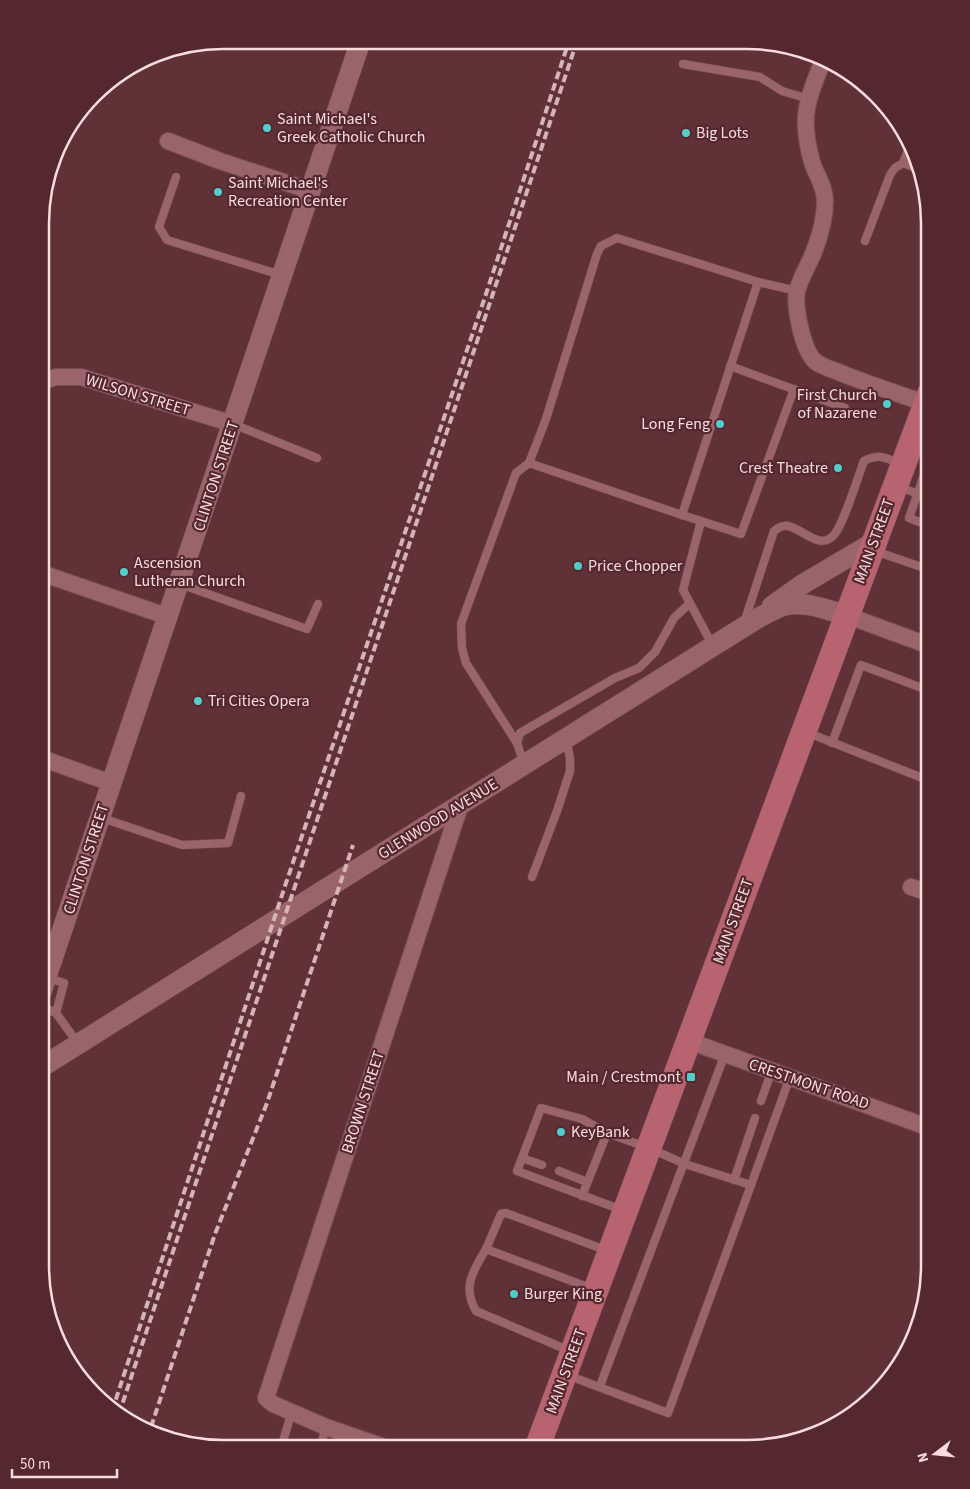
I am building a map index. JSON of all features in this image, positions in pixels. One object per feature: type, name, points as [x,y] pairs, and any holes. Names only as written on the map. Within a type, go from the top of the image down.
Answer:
[{"type":"main road","name":"MAIN STREET","points":[[540,1440],[899,475],[921,442]]},
{"type":"street","name":"CLINTON STREET","points":[[49,971],[358,49]]},
{"type":"street","points":[[821,66],[809,98],[805,116],[805,129],[812,164],[821,180],[825,198],[824,219],[816,248],[797,291],[796,306],[801,330],[808,351],[816,362],[853,378],[921,399]]},
{"type":"street","points":[[168,141],[220,161],[311,191]]},
{"type":"street","name":"WILSON STREET","points":[[49,379],[56,377],[81,377],[233,424]]},
{"type":"street","points":[[750,623],[803,584],[873,546]]},
{"type":"street","points":[[49,576],[169,616]]},
{"type":"street","name":"GLENWOOD AVENUE","points":[[49,1062],[750,623],[783,606],[797,604],[846,615]]},
{"type":"street","points":[[846,615],[921,643]]},
{"type":"street","points":[[49,761],[112,783]]},
{"type":"street","name":"BROWN STREET","points":[[292,1411],[273,1404],[266,1398],[460,806]]},
{"type":"street","points":[[911,887],[921,891]]},
{"type":"street","name":"CRESTMONT ROAD","points":[[689,1041],[921,1125]]},
{"type":"street","points":[[292,1411],[365,1440]]},
{"type":"lane","points":[[683,64],[760,77],[782,91],[809,98]]},
{"type":"lane","points":[[865,241],[890,175],[895,168],[903,164],[907,154]]},
{"type":"lane","points":[[903,164],[912,167]]},
{"type":"lane","points":[[176,177],[160,227],[167,240],[283,276]]},
{"type":"lane","points":[[524,765],[517,743],[466,663],[462,648],[461,624],[516,473],[529,463],[546,420],[601,246],[617,238],[758,282],[797,291]]},
{"type":"lane","points":[[682,515],[758,282]]},
{"type":"lane","points":[[730,366],[845,408]]},
{"type":"lane","points":[[529,463],[740,534],[794,388]]},
{"type":"lane","points":[[233,424],[317,458]]},
{"type":"lane","points":[[750,623],[774,531],[788,526],[820,541],[828,540],[835,535],[864,461],[873,456],[880,456],[921,495]]},
{"type":"lane","points":[[921,485],[909,518],[921,523]]},
{"type":"lane","points":[[701,522],[683,590],[713,646]]},
{"type":"lane","points":[[873,546],[921,566]]},
{"type":"lane","points":[[180,584],[307,629],[318,604]]},
{"type":"lane","points":[[517,743],[520,733],[531,726],[616,678],[639,668],[655,652],[674,618],[689,604]]},
{"type":"lane","points":[[832,743],[861,665],[921,688]]},
{"type":"lane","points":[[803,731],[921,778]]},
{"type":"lane","points":[[532,877],[570,771],[570,758],[566,738]]},
{"type":"lane","points":[[100,817],[182,845],[228,843],[241,796]]},
{"type":"lane","points":[[49,978],[64,983],[56,1013]]},
{"type":"lane","points":[[49,1010],[56,1013],[78,1044]]},
{"type":"lane","points":[[600,1386],[725,1054]]},
{"type":"lane","points":[[761,1101],[772,1070]]},
{"type":"lane","points":[[610,1252],[506,1213],[501,1214],[486,1249],[476,1266],[468,1290],[471,1304],[476,1311],[569,1363],[600,1386],[668,1413],[790,1077]]},
{"type":"lane","points":[[625,1212],[518,1171],[541,1108],[582,1119],[607,1133],[649,1148],[685,1164],[751,1186]]},
{"type":"lane","points":[[734,1180],[755,1118]]},
{"type":"lane","points":[[582,1196],[607,1133]]},
{"type":"lane","points":[[522,1158],[542,1165]]},
{"type":"lane","points":[[559,1171],[587,1182]]},
{"type":"lane","points":[[486,1249],[596,1290]]},
{"type":"lane","points":[[283,1440],[292,1411]]},
{"type":"lane","points":[[322,1440],[326,1426]]},
{"type":"railway","points":[[115,1402],[286,883],[485,297],[566,49]]},
{"type":"railway","points":[[121,1407],[574,49]]},
{"type":"railway","points":[[152,1425],[215,1234],[267,1103],[353,845]]},
{"type":"place","name":"Saint Michael's Greek Catholic Church","points":[[267,128]]},
{"type":"place","name":"Big Lots","points":[[686,133]]},
{"type":"place","name":"Saint Michael's Recreation Center","points":[[218,192]]},
{"type":"place","name":"First Church of Nazarene","points":[[887,404]]},
{"type":"place","name":"Long Feng","points":[[720,424]]},
{"type":"place","name":"Crest Theatre","points":[[838,468]]},
{"type":"place","name":"Price Chopper","points":[[578,566]]},
{"type":"place","name":"Ascension Lutheran Church","points":[[124,572]]},
{"type":"place","name":"Tri Cities Opera","points":[[198,701]]},
{"type":"place","name":"Main / Crestmont","points":[[691,1077]]},
{"type":"place","name":"KeyBank","points":[[561,1132]]},
{"type":"place","name":"Burger King","points":[[514,1294]]}]
